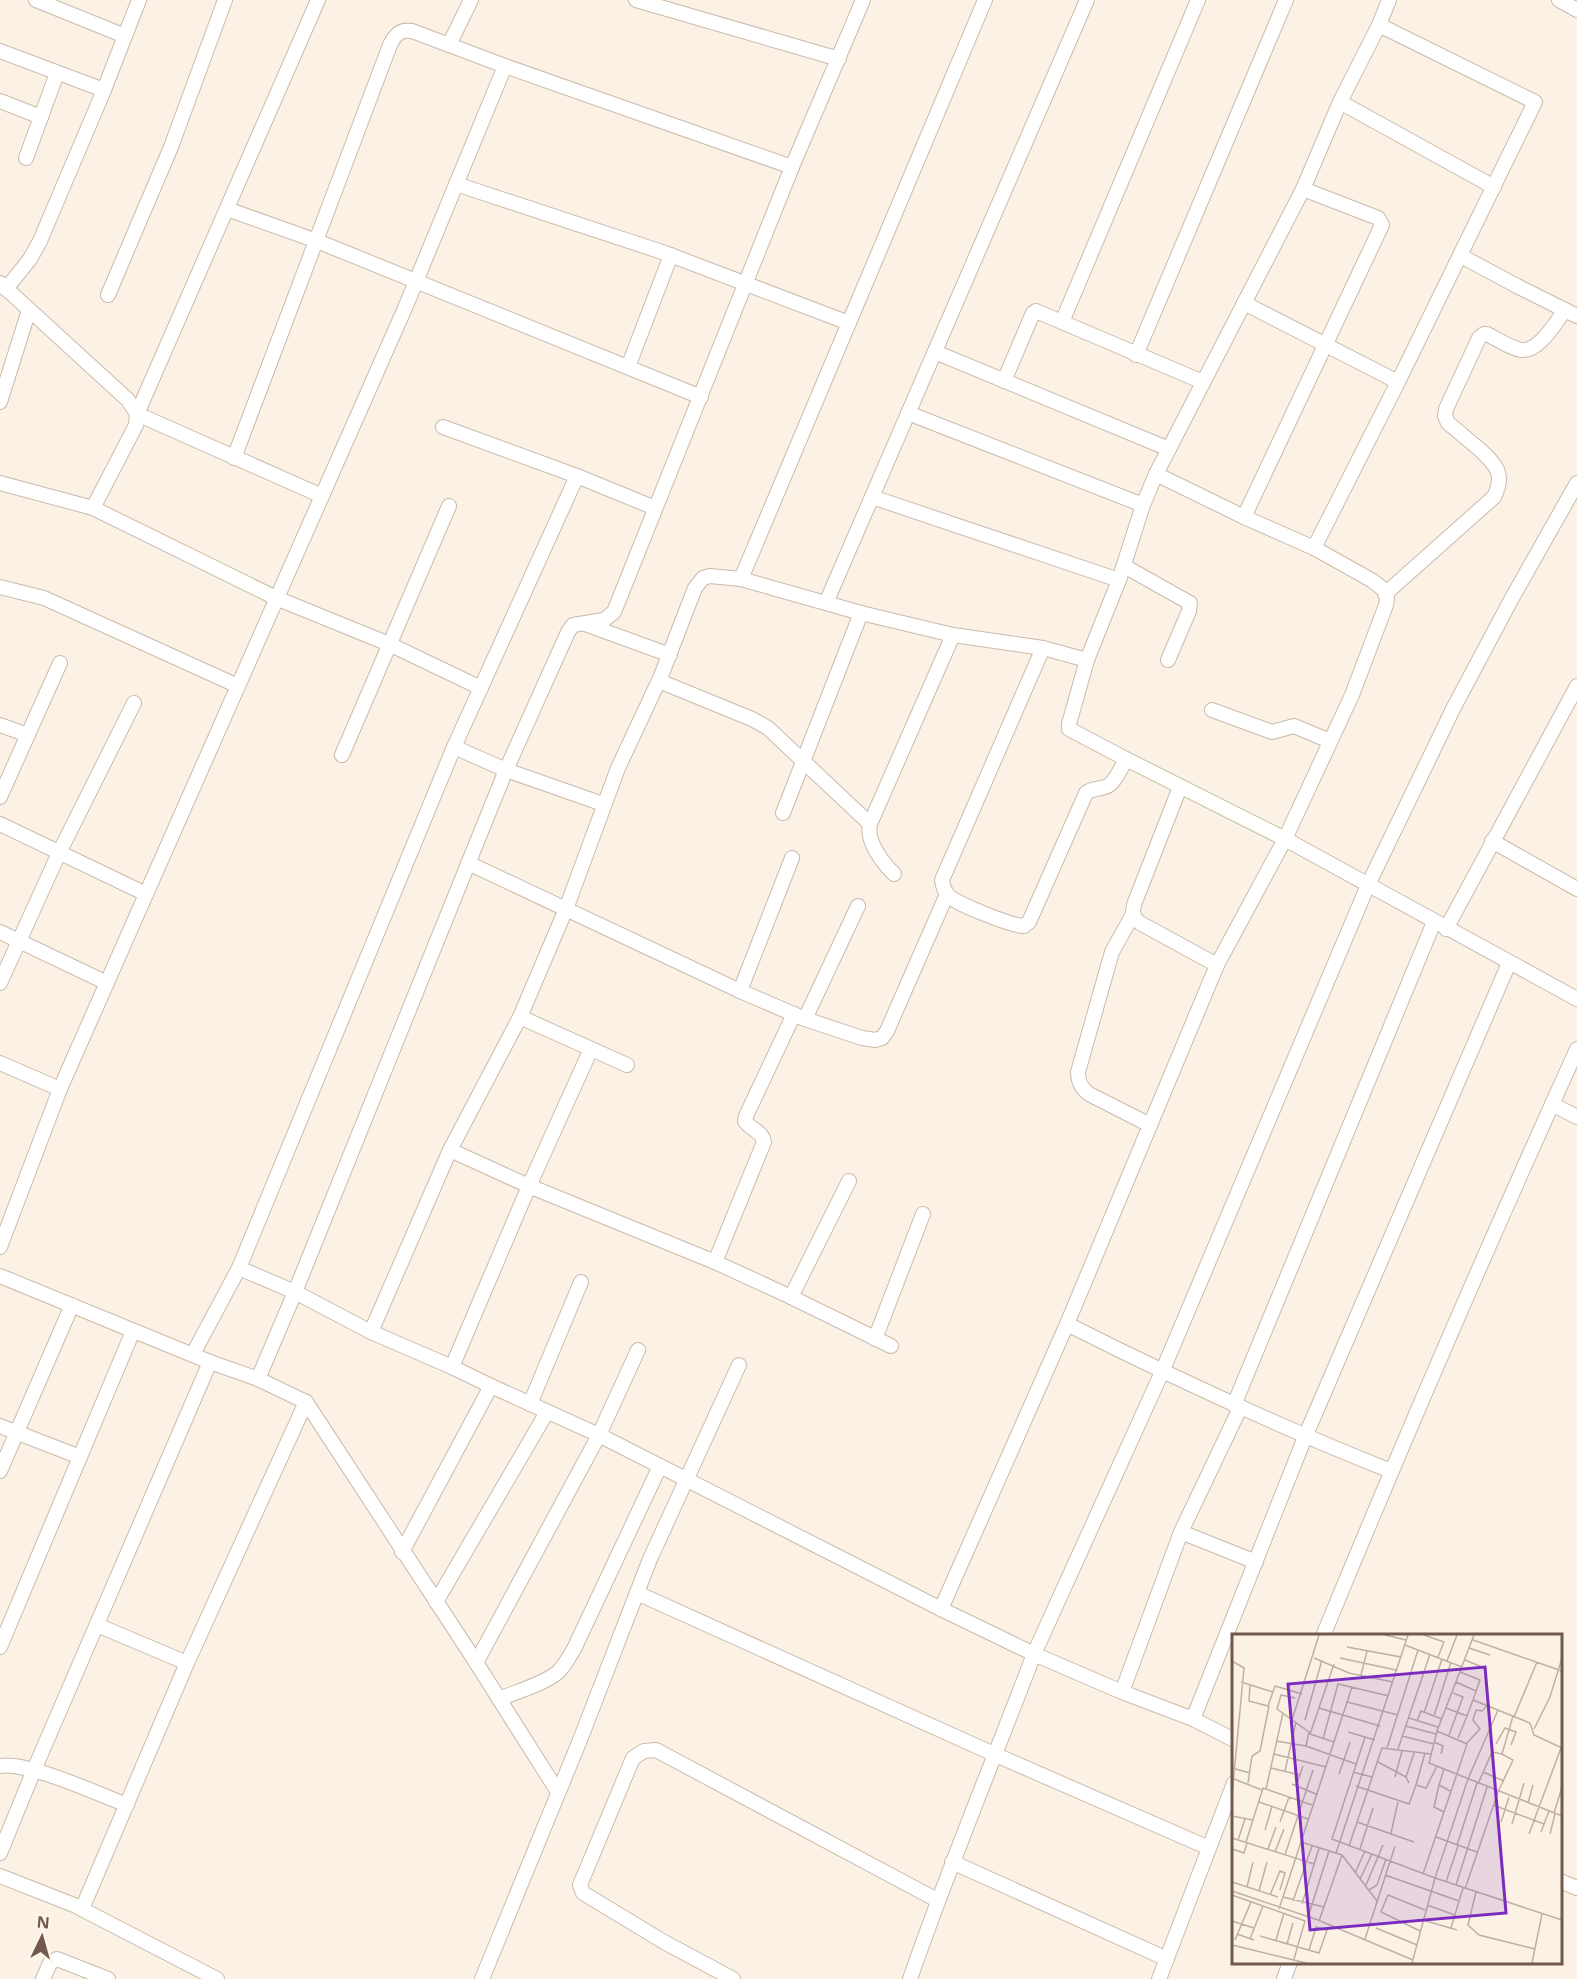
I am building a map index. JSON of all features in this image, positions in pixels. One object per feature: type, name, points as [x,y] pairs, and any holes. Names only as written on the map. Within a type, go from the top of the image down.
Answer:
[{"type":"street","points":[[36,0],[125,36]]},
{"type":"street","points":[[138,0],[104,90],[40,241],[30,259],[3,286],[128,400],[137,414],[322,496]]},
{"type":"street","points":[[108,295],[171,147],[225,0]]},
{"type":"street","points":[[93,508],[136,425],[137,414],[318,0]]},
{"type":"street","points":[[450,45],[471,0]]},
{"type":"street","points":[[636,0],[839,59]]},
{"type":"street","points":[[258,1379],[506,770],[568,632],[573,625],[604,620],[614,612],[792,167],[863,0]]},
{"type":"street","points":[[741,579],[985,0]]},
{"type":"street","points":[[826,603],[1086,0]]},
{"type":"street","points":[[1062,322],[1198,0]]},
{"type":"street","points":[[1136,354],[1286,0]]},
{"type":"street","points":[[1389,0],[1379,25],[1340,102],[1303,189],[1156,474],[1143,505],[1119,580],[1087,660],[1069,729],[1285,839],[1577,999]]},
{"type":"street","points":[[1559,0],[1577,9]]},
{"type":"street","points":[[1314,548],[1461,256],[1535,102],[1379,25]]},
{"type":"street","points":[[234,458],[394,35],[403,31],[412,31],[792,167]]},
{"type":"street","points":[[0,51],[104,90]]},
{"type":"street","points":[[0,1247],[60,1089],[417,281],[505,66]]},
{"type":"street","points":[[26,158],[57,72]]},
{"type":"street","points":[[0,101],[41,117]]},
{"type":"street","points":[[1340,102],[1494,187]]},
{"type":"street","points":[[456,184],[671,255],[849,323]]},
{"type":"street","points":[[1244,517],[1382,225],[1378,218],[1303,189]]},
{"type":"street","points":[[227,209],[317,241],[700,397]]},
{"type":"street","points":[[628,367],[671,255]]},
{"type":"street","points":[[1385,594],[1494,497],[1498,489],[1500,480],[1494,462],[1448,423],[1445,416],[1446,409],[1479,338],[1487,334],[1515,348],[1527,350],[1539,343],[1571,313],[1461,256]]},
{"type":"street","points":[[1244,303],[1398,382]]},
{"type":"street","points":[[0,402],[29,310]]},
{"type":"street","points":[[1004,381],[1034,311],[1203,382]]},
{"type":"street","points":[[935,352],[1168,449]]},
{"type":"street","points":[[908,413],[1143,505]]},
{"type":"street","points":[[443,427],[577,476],[655,508]]},
{"type":"street","points":[[941,1609],[1067,1324],[1217,965],[1285,839],[1352,695],[1386,605],[1384,590],[1373,581],[1314,548],[1156,474]]},
{"type":"street","points":[[193,1354],[239,1268],[454,747],[577,476]]},
{"type":"street","points":[[0,483],[93,508],[276,598],[389,644],[481,688]]},
{"type":"street","points":[[910,1979],[952,1862],[1034,1654],[1162,1372],[1368,885],[1454,707],[1577,483]]},
{"type":"street","points":[[872,497],[1119,580]]},
{"type":"street","points":[[342,755],[449,506]]},
{"type":"street","points":[[1124,566],[1190,603],[1189,611],[1168,660]]},
{"type":"street","points":[[371,1332],[450,1150],[520,1017],[566,909],[618,768],[659,681],[698,583],[703,578],[710,576],[741,579],[861,613],[953,635],[1043,648],[1087,660]]},
{"type":"street","points":[[0,587],[44,598],[238,686]]},
{"type":"street","points":[[783,813],[861,613]]},
{"type":"street","points":[[583,623],[670,654]]},
{"type":"street","points":[[894,874],[886,866],[869,836],[870,824],[953,635]]},
{"type":"street","points":[[1043,648],[942,880],[947,894],[963,904],[1014,925],[1024,926],[1029,922],[1036,908],[1086,793],[1110,785],[1126,759]]},
{"type":"street","points":[[0,797],[60,663]]},
{"type":"street","points":[[659,681],[752,719],[768,728],[870,824]]},
{"type":"street","points":[[1122,1692],[1182,1532],[1440,925],[1492,841],[1577,686]]},
{"type":"street","points":[[0,983],[59,853],[134,703]]},
{"type":"street","points":[[1212,710],[1272,732],[1294,726],[1330,741]]},
{"type":"street","points":[[0,725],[28,735]]},
{"type":"street","points":[[454,747],[506,770],[603,804]]},
{"type":"street","points":[[1150,1125],[1089,1094],[1078,1080],[1078,1072],[1112,952],[1133,914],[1135,902],[1180,787]]},
{"type":"street","points":[[0,824],[146,894]]},
{"type":"street","points":[[1492,841],[1577,889]]},
{"type":"street","points":[[740,991],[792,858]]},
{"type":"street","points":[[468,863],[740,991],[800,1017],[862,1038],[875,1040],[882,1038],[887,1031],[947,894]]},
{"type":"street","points":[[715,1262],[764,1142],[760,1134],[747,1124],[746,1116],[858,906]]},
{"type":"street","points":[[1133,914],[1140,923],[1217,965]]},
{"type":"street","points":[[0,932],[107,983]]},
{"type":"street","points":[[1193,1719],[1305,1437],[1509,963]]},
{"type":"street","points":[[520,1017],[627,1065]]},
{"type":"street","points":[[452,1366],[591,1049]]},
{"type":"street","points":[[1323,1634],[1506,1205],[1577,1049]]},
{"type":"street","points":[[0,1063],[60,1089]]},
{"type":"street","points":[[1552,1104],[1577,1117]]},
{"type":"street","points":[[450,1150],[529,1186],[715,1262],[891,1346]]},
{"type":"street","points":[[791,1297],[849,1181]]},
{"type":"street","points":[[875,1339],[923,1214]]},
{"type":"street","points":[[239,1268],[295,1292],[371,1332],[452,1366],[599,1435],[1034,1654],[1122,1692],[1193,1719],[1232,1739]]},
{"type":"street","points":[[0,1276],[210,1362],[258,1379],[306,1402],[558,1792]]},
{"type":"street","points":[[530,1404],[581,1282]]},
{"type":"street","points":[[0,1471],[72,1305]]},
{"type":"street","points":[[1067,1324],[1162,1372],[1305,1437],[1391,1471]]},
{"type":"street","points":[[0,1647],[133,1331]]},
{"type":"street","points":[[476,1663],[599,1435],[638,1350]]},
{"type":"street","points":[[0,1853],[210,1362]]},
{"type":"street","points":[[482,1979],[650,1559],[739,1365]]},
{"type":"street","points":[[402,1552],[491,1386]]},
{"type":"street","points":[[82,1909],[187,1663],[306,1402]]},
{"type":"street","points":[[436,1602],[547,1412]]},
{"type":"street","points":[[0,1426],[80,1457]]},
{"type":"street","points":[[499,1699],[542,1681],[558,1672],[566,1662],[660,1466]]},
{"type":"street","points":[[1182,1532],[1257,1562]]},
{"type":"street","points":[[637,1593],[1209,1848]]},
{"type":"street","points":[[97,1625],[187,1663]]},
{"type":"street","points":[[733,1979],[664,1942],[581,1891],[580,1885],[633,1758],[644,1751],[656,1750],[938,1899]]},
{"type":"street","points":[[0,1766],[34,1770],[127,1805]]},
{"type":"street","points":[[1159,1979],[1232,1786]]},
{"type":"street","points":[[952,1862],[1167,1959]]},
{"type":"street","points":[[0,1876],[82,1909],[217,1979]]},
{"type":"street","points":[[1562,1882],[1577,1888]]},
{"type":"street","points":[[43,1979],[50,1963],[57,1959],[108,1979]]},
{"type":"street","points":[[1284,1979],[1289,1964]]}]
